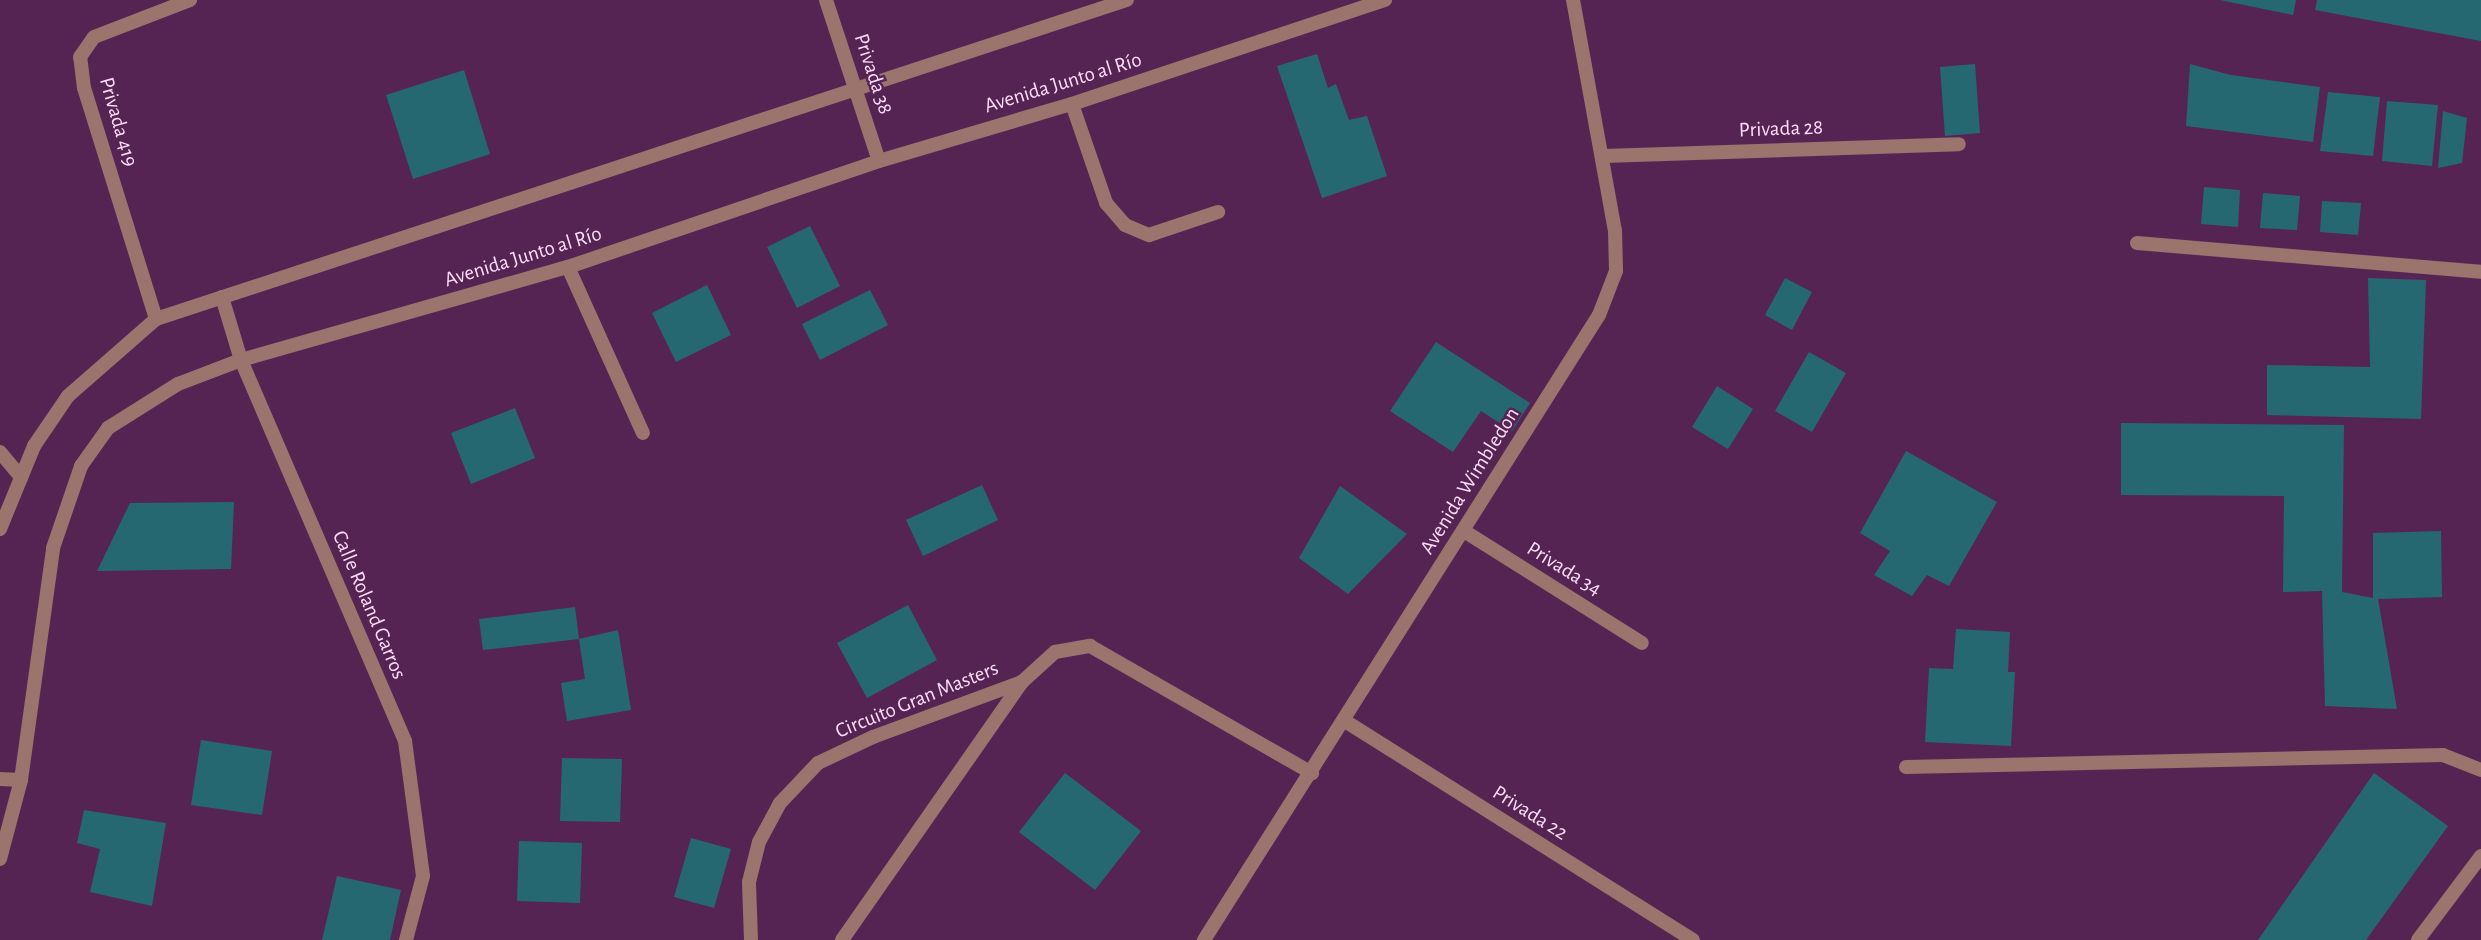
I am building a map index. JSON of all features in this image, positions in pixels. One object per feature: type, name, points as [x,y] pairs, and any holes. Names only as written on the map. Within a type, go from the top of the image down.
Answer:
[{"type":"street","name":"Privada 419","points":[[156,319],[84,88],[80,57],[94,37],[190,0]]},
{"type":"street","name":"Privada 38","points":[[826,0],[879,161]]},
{"type":"street","points":[[0,529],[34,446],[68,396],[156,319],[1127,0]]},
{"type":"street","name":"Avenida Junto al Río","points":[[0,859],[21,780],[53,548],[81,466],[108,428],[178,384],[240,360],[568,267],[879,161],[1072,104],[1385,0]]},
{"type":"street","name":"Avenida Wimbledon","points":[[1204,940],[1599,316],[1616,271],[1604,156],[1573,0]]},
{"type":"street","points":[[1072,104],[1105,203],[1125,225],[1149,235],[1218,212]]},
{"type":"street","name":"Privada 28","points":[[1604,156],[1959,144]]},
{"type":"street","points":[[2137,243],[2481,272]]},
{"type":"street","points":[[568,267],[643,433]]},
{"type":"street","name":"Calle Roland Garros","points":[[222,297],[240,360],[405,741],[423,876],[406,940]]},
{"type":"street","points":[[0,452],[22,477]]},
{"type":"street","name":"Privada 34","points":[[1464,531],[1642,643]]},
{"type":"street","name":"Circuito Gran Masters","points":[[842,940],[1022,682],[1055,652],[1090,646],[1312,773]]},
{"type":"street","name":"Circuito Gran Masters","points":[[751,940],[749,882],[759,842],[780,803],[818,763],[873,737],[1022,682]]},
{"type":"street","name":"Privada 22","points":[[1345,721],[1693,940]]},
{"type":"street","points":[[1906,767],[2443,755],[2481,770]]},
{"type":"street","points":[[0,779],[21,780]]},
{"type":"street","points":[[2418,940],[2481,856]]},
{"type":"building","points":[[2220,0],[2296,0],[2293,15]]},
{"type":"building","points":[[2317,0],[2481,0],[2481,41],[2315,10]]},
{"type":"building","points":[[1317,54],[1328,88],[1336,84],[1349,120],[1367,116],[1387,176],[1322,198],[1277,66]]},
{"type":"building","points":[[1975,64],[1980,133],[1945,136],[1940,67]]},
{"type":"building","points":[[2190,64],[2231,75],[2320,87],[2313,142],[2186,126]]},
{"type":"building","points":[[464,70],[490,154],[413,179],[386,95]]},
{"type":"building","points":[[2328,92],[2380,97],[2373,156],[2320,151]]},
{"type":"building","points":[[2387,101],[2438,105],[2432,166],[2382,161]]},
{"type":"building","points":[[2443,111],[2467,118],[2462,163],[2438,168]]},
{"type":"building","points":[[2204,187],[2240,190],[2238,227],[2201,224]]},
{"type":"building","points":[[2263,193],[2300,196],[2297,230],[2260,228]]},
{"type":"building","points":[[2322,201],[2361,203],[2358,235],[2320,232]]},
{"type":"building","points":[[810,226],[840,286],[797,308],[767,247]]},
{"type":"building","points":[[1785,278],[1812,292],[1792,330],[1765,315]]},
{"type":"building","points":[[2368,278],[2426,280],[2421,419],[2267,415],[2267,365],[2370,367]]},
{"type":"building","points":[[707,285],[731,335],[676,362],[652,313]]},
{"type":"building","points":[[870,290],[888,325],[820,360],[802,324]]},
{"type":"building","points":[[1436,342],[1530,403],[1512,431],[1481,411],[1453,452],[1390,411]]},
{"type":"building","points":[[1809,352],[1846,373],[1812,432],[1775,411]]},
{"type":"building","points":[[1717,386],[1753,409],[1728,449],[1692,427]]},
{"type":"building","points":[[515,408],[535,458],[471,484],[451,433]]},
{"type":"building","points":[[2121,423],[2344,425],[2342,592],[2373,598],[2373,533],[2441,531],[2442,597],[2378,599],[2397,709],[2325,706],[2322,591],[2283,592],[2284,496],[2121,495]]},
{"type":"building","points":[[1906,451],[1997,502],[1949,586],[1927,575],[1912,596],[1874,575],[1890,551],[1860,533]]},
{"type":"building","points":[[982,485],[998,520],[923,556],[906,520]]},
{"type":"building","points":[[1340,486],[1407,534],[1348,594],[1299,558]]},
{"type":"building","points":[[234,502],[231,569],[97,571],[130,503]]},
{"type":"building","points":[[908,605],[937,660],[867,698],[837,643]]},
{"type":"building","points":[[575,607],[579,639],[483,650],[479,619]]},
{"type":"building","points":[[1956,629],[2010,632],[2008,672],[2015,672],[2011,746],[1925,742],[1929,668],[1953,669]]},
{"type":"building","points":[[618,630],[631,710],[567,721],[561,683],[585,679],[579,639]]},
{"type":"building","points":[[201,740],[272,751],[262,815],[191,805]]},
{"type":"building","points":[[562,758],[622,759],[620,822],[560,821]]},
{"type":"building","points":[[1065,773],[1141,831],[1095,890],[1019,832]]},
{"type":"building","points":[[2374,773],[2448,826],[2366,940],[2258,940]]},
{"type":"building","points":[[84,810],[166,823],[152,906],[90,892],[100,849],[77,843]]},
{"type":"building","points":[[691,838],[731,849],[714,908],[674,897]]},
{"type":"building","points":[[519,841],[582,843],[580,903],[517,901]]},
{"type":"building","points":[[337,876],[401,890],[390,940],[322,940]]}]
